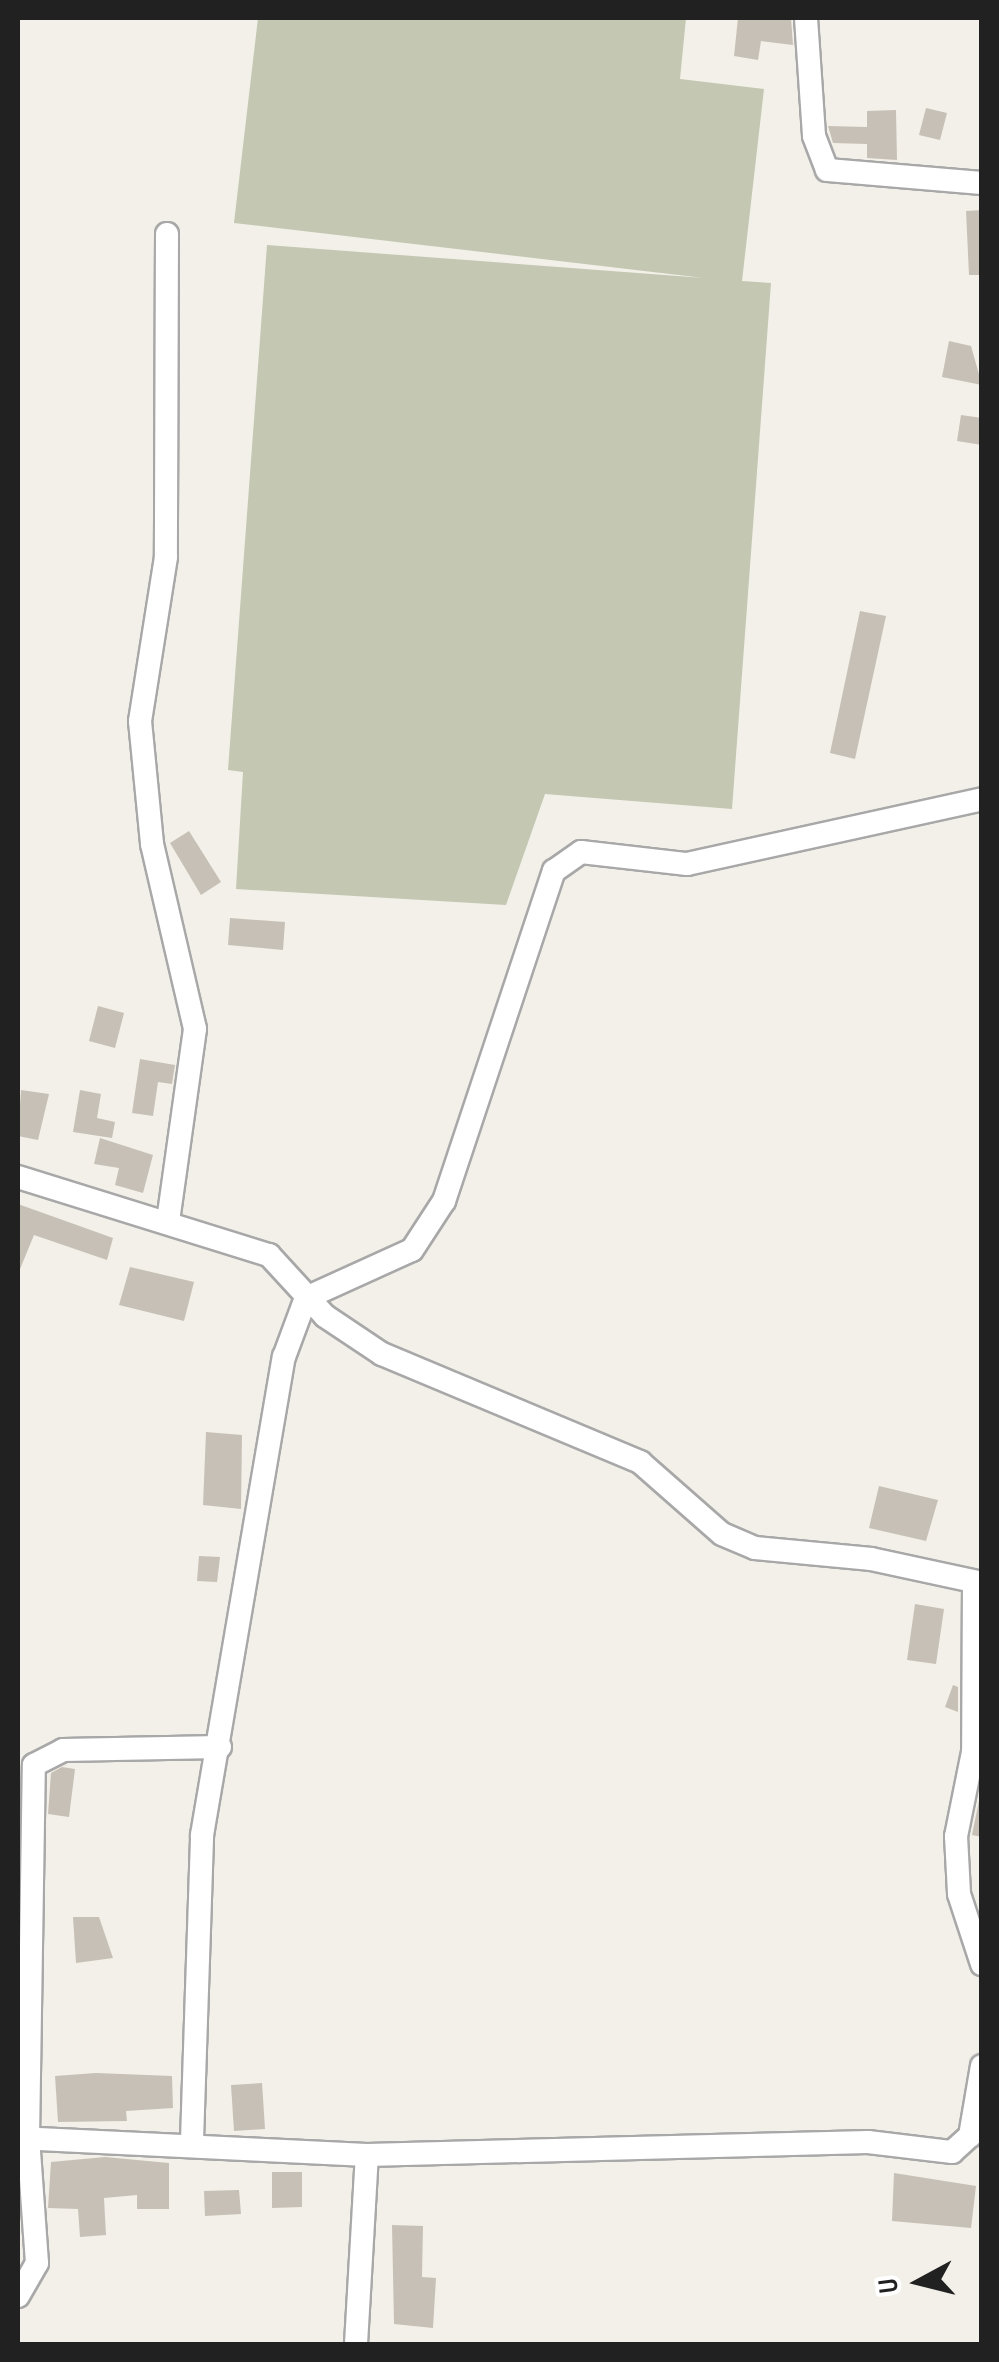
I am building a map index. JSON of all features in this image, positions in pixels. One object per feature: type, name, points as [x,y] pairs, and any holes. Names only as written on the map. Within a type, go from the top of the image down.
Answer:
[{"type":"street","points":[[806,18],[814,136],[827,170],[982,183]]},
{"type":"street","points":[[167,234],[166,557],[140,721],[152,844],[195,1028],[168,1221]]},
{"type":"street","points":[[306,1298],[388,1265],[427,1231],[564,859],[603,851],[654,866],[687,864],[982,798]]},
{"type":"street","points":[[18,1177],[269,1255],[306,1298],[382,1354],[640,1462],[722,1534],[755,1548],[871,1558],[978,1582],[973,1752],[956,1836],[960,1894],[982,1964]]},
{"type":"street","points":[[192,2140],[196,1895],[270,1417],[306,1298]]},
{"type":"street","points":[[18,2296],[37,2263],[23,2138],[34,1766],[63,1750],[220,1747]]},
{"type":"street","points":[[952,2152],[970,2136],[982,2066]]},
{"type":"street","points":[[23,2138],[192,2140],[367,2155],[868,2142],[982,2154]]},
{"type":"street","points":[[356,2344],[367,2155]]},
{"type":"shaded area","points":[[258,18],[686,18],[680,79],[764,89],[742,281],[771,283],[732,809],[545,794],[506,905],[236,889],[243,772],[228,770],[267,245],[704,278],[234,223]]},
{"type":"building","points":[[738,18],[791,18],[793,45],[761,41],[758,60],[734,56]]},
{"type":"building","points":[[926,108],[947,113],[940,140],[919,135]]},
{"type":"building","points":[[896,110],[897,160],[867,158],[867,144],[833,143],[828,126],[867,127],[867,111]]},
{"type":"building","points":[[982,210],[982,275],[969,275],[966,211]]},
{"type":"building","points":[[949,341],[971,346],[982,385],[942,377]]},
{"type":"building","points":[[961,415],[982,418],[982,445],[957,441]]},
{"type":"building","points":[[860,611],[886,616],[855,759],[830,753]]},
{"type":"building","points":[[189,831],[221,882],[201,895],[170,843]]},
{"type":"building","points":[[230,918],[285,922],[283,950],[228,945]]},
{"type":"building","points":[[98,1006],[124,1013],[115,1048],[89,1041]]},
{"type":"building","points":[[140,1059],[175,1065],[172,1084],[158,1082],[153,1116],[132,1113]]},
{"type":"building","points":[[21,1090],[49,1094],[38,1140],[18,1136]]},
{"type":"building","points":[[80,1090],[101,1094],[97,1118],[115,1122],[112,1138],[73,1132]]},
{"type":"building","points":[[100,1138],[153,1155],[143,1193],[115,1185],[119,1168],[94,1164]]},
{"type":"building","points":[[18,1204],[113,1238],[107,1260],[34,1235],[18,1274]]},
{"type":"building","points":[[130,1267],[194,1282],[184,1321],[119,1305]]},
{"type":"building","points":[[206,1432],[242,1435],[241,1509],[203,1505]]},
{"type":"building","points":[[879,1486],[938,1500],[926,1541],[869,1528]]},
{"type":"building","points":[[199,1556],[220,1557],[217,1582],[197,1581]]},
{"type":"building","points":[[915,1604],[944,1609],[936,1664],[907,1660]]},
{"type":"building","points":[[953,1685],[958,1687],[958,1712],[945,1707]]},
{"type":"building","points":[[62,1767],[75,1769],[69,1817],[48,1814],[51,1773]]},
{"type":"building","points":[[982,1786],[982,1837],[972,1835]]},
{"type":"building","points":[[73,1917],[99,1917],[113,1958],[76,1963]]},
{"type":"building","points":[[55,2076],[172,2076],[173,2108],[126,2111],[127,2121],[58,2122]]},
{"type":"building","points":[[262,2083],[265,2129],[234,2131],[231,2085]]},
{"type":"building","points":[[105,2157],[169,2163],[169,2209],[137,2209],[137,2195],[104,2198],[106,2235],[80,2237],[78,2209],[48,2208],[51,2162]]},
{"type":"building","points":[[272,2172],[302,2172],[302,2207],[272,2208]]},
{"type":"building","points":[[894,2173],[976,2186],[971,2228],[892,2221]]},
{"type":"building","points":[[239,2190],[241,2214],[205,2216],[204,2191]]},
{"type":"building","points":[[392,2225],[423,2226],[422,2277],[436,2278],[433,2328],[394,2324]]}]
